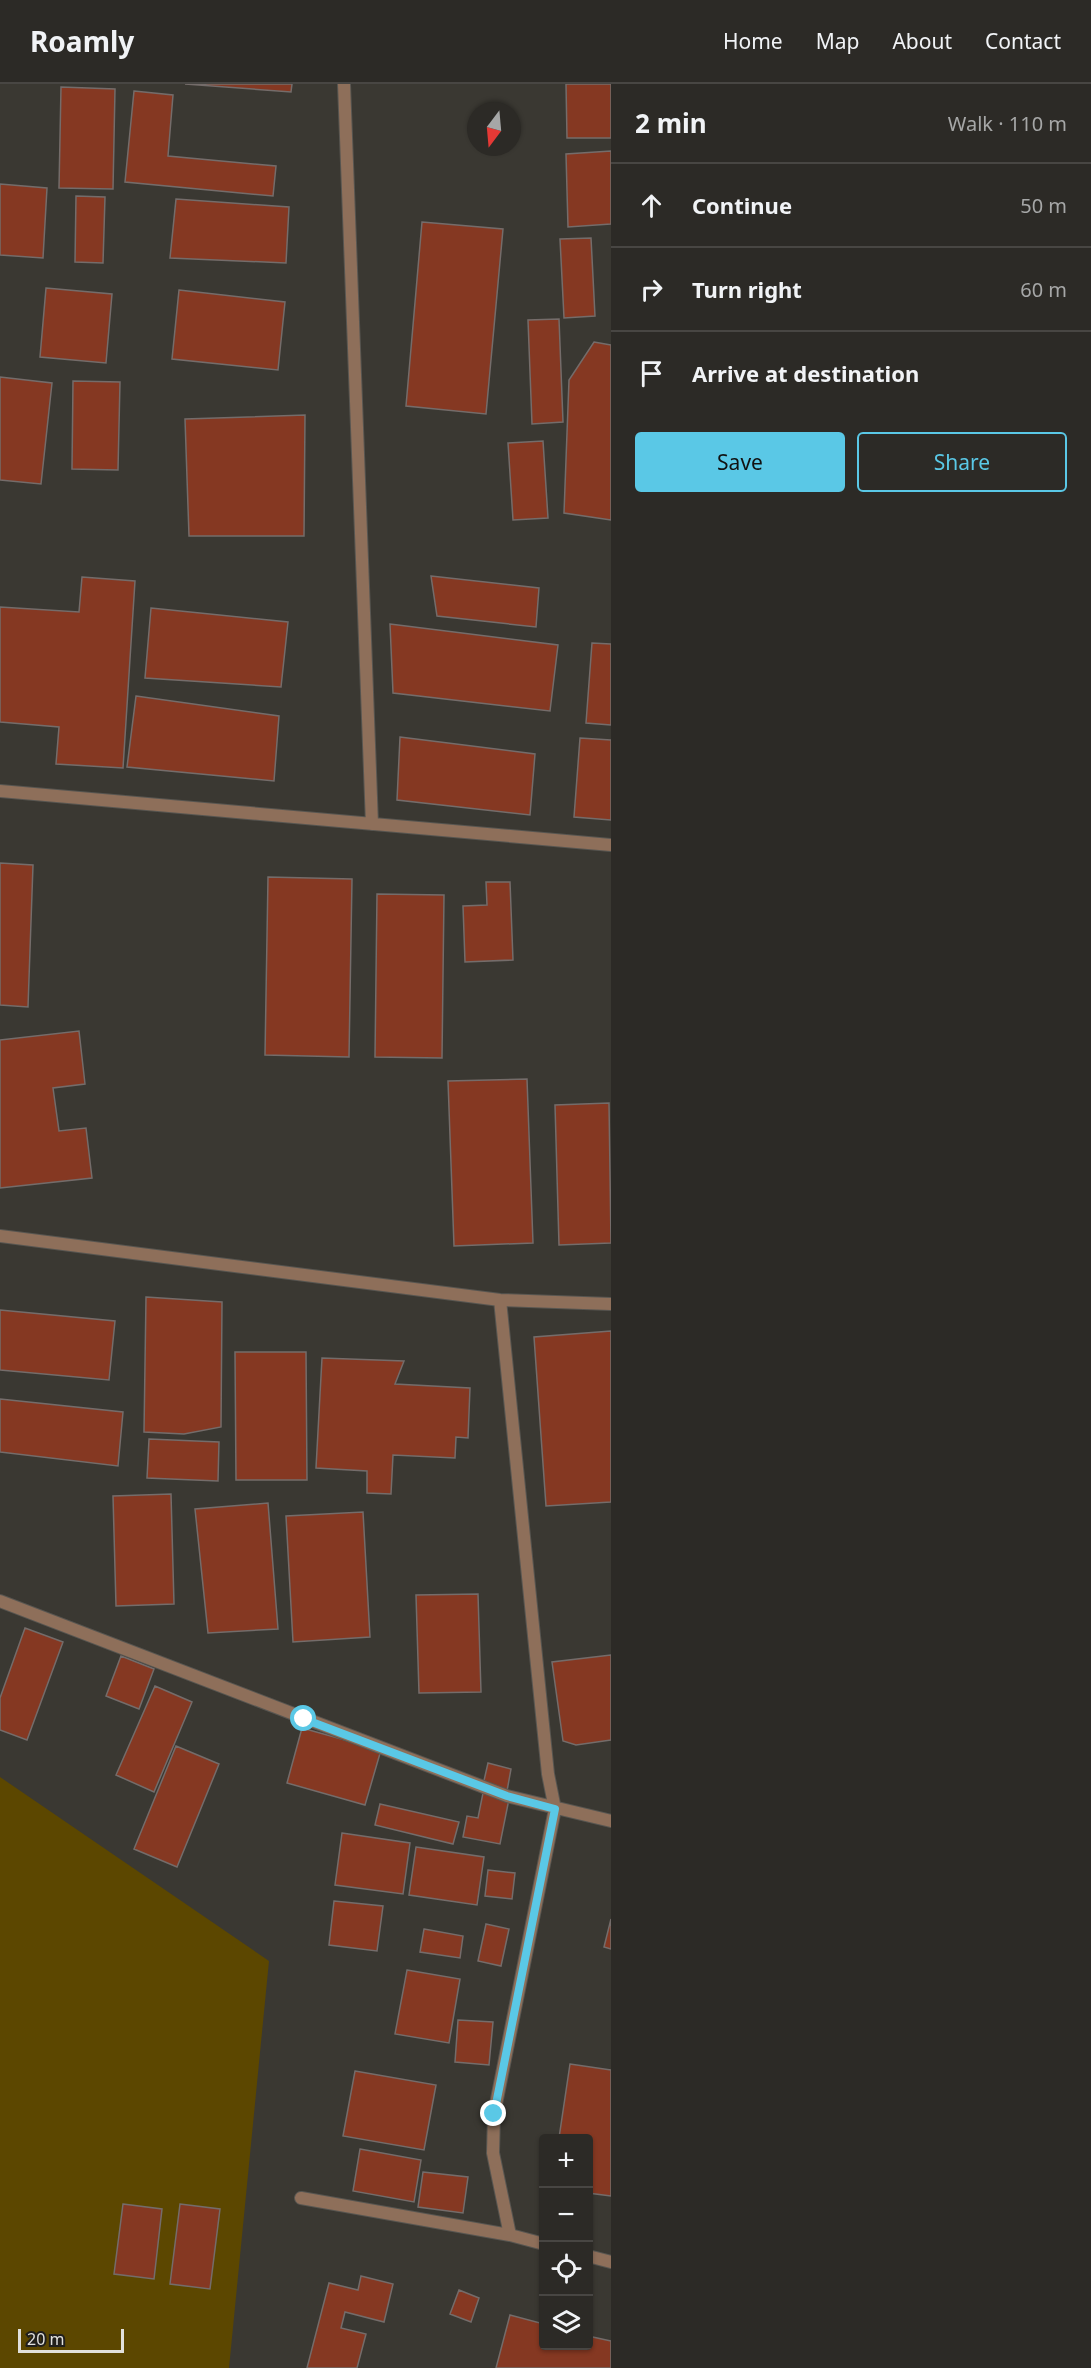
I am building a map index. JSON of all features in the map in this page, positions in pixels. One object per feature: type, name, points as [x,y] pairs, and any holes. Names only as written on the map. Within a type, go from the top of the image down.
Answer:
[{"type":"street","points":[[344,84],[372,824]]},
{"type":"street","points":[[0,791],[611,845]]},
{"type":"street","points":[[0,1236],[500,1300],[611,1304]]},
{"type":"street","points":[[500,1300],[548,1774],[555,1809],[494,2114],[493,2153],[510,2235]]},
{"type":"street","points":[[0,1601],[507,1796],[611,1821]]},
{"type":"street","points":[[301,2198],[510,2235],[539,2243]]},
{"type":"street","points":[[593,2257],[611,2262]]},
{"type":"shaded area","points":[[0,1777],[269,1961],[229,2368],[0,2368]]},
{"type":"building","points":[[185,84],[292,84],[291,92]]},
{"type":"building","points":[[566,84],[611,84],[611,138],[567,138]]},
{"type":"building","points":[[61,87],[115,89],[113,189],[59,188]]},
{"type":"building","points":[[134,91],[173,95],[168,156],[276,166],[273,196],[125,182]]},
{"type":"building","points":[[611,151],[611,224],[568,227],[566,154]]},
{"type":"building","points":[[0,184],[47,188],[43,258],[0,255]]},
{"type":"building","points":[[76,196],[105,197],[103,263],[75,262]]},
{"type":"building","points":[[176,199],[289,207],[286,263],[170,258]]},
{"type":"building","points":[[422,222],[503,229],[486,414],[406,406]]},
{"type":"building","points":[[591,238],[595,316],[564,318],[560,239]]},
{"type":"building","points":[[46,288],[112,294],[106,363],[40,357]]},
{"type":"building","points":[[179,290],[285,302],[278,370],[172,359]]},
{"type":"building","points":[[559,319],[563,422],[532,424],[528,320]]},
{"type":"building","points":[[594,342],[611,345],[611,520],[564,513],[569,380]]},
{"type":"building","points":[[0,377],[52,383],[41,484],[0,480]]},
{"type":"building","points":[[73,381],[120,382],[118,470],[72,469]]},
{"type":"building","points":[[305,415],[304,536],[189,536],[185,419]]},
{"type":"building","points":[[543,441],[548,518],[513,520],[508,443]]},
{"type":"building","points":[[431,576],[539,588],[536,627],[437,616]]},
{"type":"building","points":[[82,577],[135,581],[123,768],[56,764],[59,727],[0,722],[0,607],[79,612]]},
{"type":"building","points":[[151,608],[288,622],[281,687],[145,678]]},
{"type":"building","points":[[390,624],[558,645],[550,711],[393,693]]},
{"type":"building","points":[[592,643],[611,644],[611,725],[586,723]]},
{"type":"building","points":[[136,696],[279,716],[274,781],[127,767]]},
{"type":"building","points":[[400,737],[535,754],[530,815],[397,800]]},
{"type":"building","points":[[580,738],[611,740],[611,820],[574,817]]},
{"type":"building","points":[[0,863],[33,865],[28,1007],[0,1005]]},
{"type":"building","points":[[268,877],[352,879],[349,1057],[265,1055]]},
{"type":"building","points":[[486,882],[510,882],[513,960],[465,962],[463,906],[487,905]]},
{"type":"building","points":[[377,894],[444,895],[442,1058],[375,1057]]},
{"type":"building","points":[[79,1031],[85,1084],[53,1088],[59,1131],[86,1128],[92,1178],[0,1188],[0,1040]]},
{"type":"building","points":[[527,1079],[533,1243],[454,1246],[448,1081]]},
{"type":"building","points":[[609,1103],[611,1243],[559,1245],[555,1105]]},
{"type":"building","points":[[146,1297],[222,1302],[221,1427],[184,1434],[144,1432]]},
{"type":"building","points":[[0,1310],[115,1321],[109,1380],[0,1370]]},
{"type":"building","points":[[611,1331],[611,1502],[546,1506],[534,1337]]},
{"type":"building","points":[[235,1352],[306,1352],[307,1480],[236,1480]]},
{"type":"building","points":[[322,1358],[404,1361],[395,1384],[470,1388],[468,1438],[456,1437],[455,1458],[393,1455],[391,1494],[367,1493],[367,1471],[316,1468]]},
{"type":"building","points":[[0,1399],[123,1412],[118,1466],[0,1452]]},
{"type":"building","points":[[149,1439],[219,1442],[218,1481],[147,1478]]},
{"type":"building","points":[[171,1494],[174,1604],[116,1606],[113,1496]]},
{"type":"building","points":[[268,1503],[278,1629],[208,1633],[195,1509]]},
{"type":"building","points":[[363,1512],[370,1637],[293,1642],[286,1516]]},
{"type":"building","points":[[478,1594],[481,1692],[419,1693],[416,1595]]},
{"type":"building","points":[[25,1628],[63,1642],[27,1740],[0,1730],[0,1698]]},
{"type":"building","points":[[611,1655],[611,1740],[576,1745],[563,1741],[552,1662]]},
{"type":"building","points":[[121,1656],[154,1669],[139,1709],[106,1696]]},
{"type":"building","points":[[155,1686],[192,1702],[154,1792],[116,1775]]},
{"type":"building","points":[[302,1728],[381,1750],[365,1805],[287,1783]]},
{"type":"building","points":[[176,1746],[219,1764],[177,1867],[134,1849]]},
{"type":"building","points":[[488,1763],[511,1769],[507,1791],[483,1785]]},
{"type":"building","points":[[483,1793],[509,1799],[500,1844],[463,1837],[467,1816],[478,1818]]},
{"type":"building","points":[[380,1804],[459,1822],[453,1844],[375,1825]]},
{"type":"building","points":[[342,1833],[410,1843],[403,1894],[335,1885]]},
{"type":"building","points":[[416,1847],[484,1857],[477,1905],[409,1895]]},
{"type":"building","points":[[488,1870],[515,1873],[512,1899],[485,1896]]},
{"type":"building","points":[[334,1901],[383,1906],[377,1951],[329,1945]]},
{"type":"building","points":[[611,1919],[611,1949],[604,1947]]},
{"type":"building","points":[[486,1924],[509,1929],[501,1966],[478,1961]]},
{"type":"building","points":[[424,1929],[463,1936],[460,1958],[420,1952]]},
{"type":"building","points":[[407,1970],[460,1979],[449,2043],[395,2034]]},
{"type":"building","points":[[458,2020],[493,2022],[489,2065],[455,2062]]},
{"type":"building","points":[[570,2064],[611,2070],[611,2196],[593,2194],[593,2134],[560,2134]]},
{"type":"building","points":[[355,2071],[436,2085],[424,2150],[343,2136]]},
{"type":"building","points":[[360,2149],[421,2160],[414,2202],[353,2191]]},
{"type":"building","points":[[423,2172],[468,2177],[463,2213],[418,2207]]},
{"type":"building","points":[[123,2204],[162,2209],[154,2279],[114,2274]]},
{"type":"building","points":[[180,2204],[220,2209],[210,2289],[170,2284]]},
{"type":"building","points":[[361,2276],[393,2284],[384,2322],[345,2312],[341,2328],[366,2334],[357,2368],[307,2368],[329,2283],[358,2290]]},
{"type":"building","points":[[459,2290],[479,2298],[471,2322],[450,2314]]},
{"type":"building","points":[[510,2315],[539,2323],[539,2350],[593,2350],[593,2337],[611,2341],[611,2368],[496,2368]]},
{"type":"route","points":[[304,1719],[507,1796],[555,1809],[494,2114]]}]
